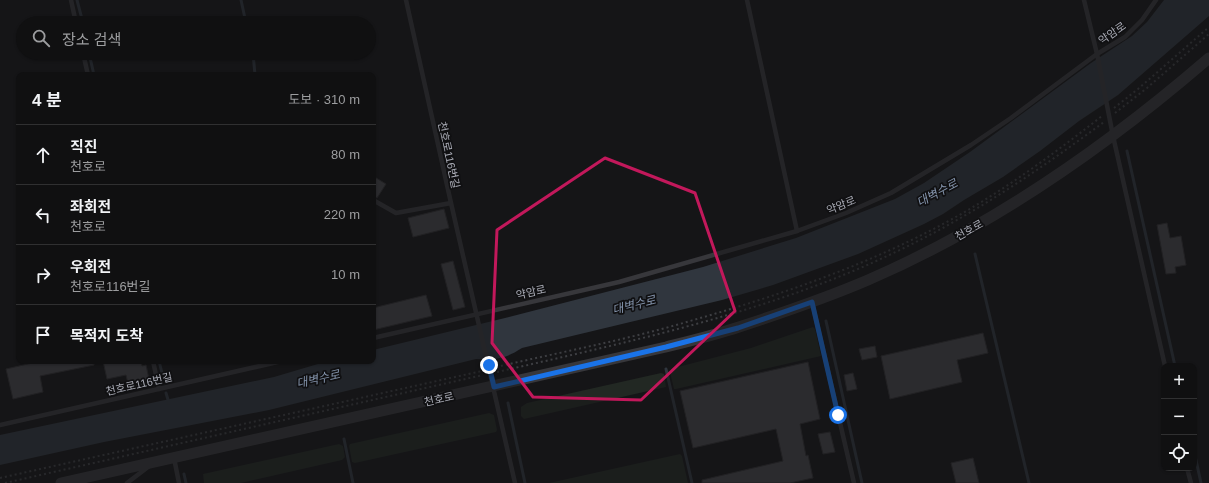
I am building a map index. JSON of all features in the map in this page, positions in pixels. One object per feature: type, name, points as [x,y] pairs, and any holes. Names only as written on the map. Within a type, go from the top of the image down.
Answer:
[{"type":"street","name":"천호로","points":[[62,483],[494,387],[666,347],[738,328],[812,302],[868,280],[923,254],[976,226],[1022,199],[1113,136],[1166,95],[1209,58]]},
{"type":"lane","points":[[71,0],[74,16]]},
{"type":"lane","name":"천호로116번길","points":[[406,0],[451,203],[516,483]]},
{"type":"lane","points":[[747,0],[797,231]]},
{"type":"lane","points":[[1084,0],[1164,363]]},
{"type":"lane","name":"약암로","points":[[477,315],[619,282],[797,231],[827,221],[873,202],[911,182],[971,145],[1011,118],[1097,55],[1125,37],[1142,20],[1156,0]]},
{"type":"lane","points":[[85,60],[87,72]]},
{"type":"lane","points":[[376,202],[396,213],[451,203]]},
{"type":"lane","points":[[812,302],[854,483]]},
{"type":"lane","points":[[376,337],[477,315]]},
{"type":"lane","points":[[154,364],[159,389]]},
{"type":"lane","name":"천호로116번길","points":[[0,425],[269,364]]},
{"type":"lane","points":[[174,458],[179,483]]},
{"type":"lane","points":[[127,483],[153,463]]},
{"type":"lane","points":[[1188,471],[1191,483]]},
{"type":"path","points":[[5,483],[689,322],[839,272],[905,243],[975,205],[1019,177],[1138,89],[1209,27]]},
{"type":"path","points":[[0,478],[490,369],[661,334],[701,324],[800,292],[846,274],[909,246],[985,204],[1041,167],[1110,118],[1209,34]]},
{"type":"highlighted area","points":[[605,158],[695,193],[735,311],[641,400],[533,397],[492,343],[497,230]]},
{"type":"shaded area","points":[[813,327],[815,329],[821,356],[674,389],[670,372],[674,368],[751,348]]},
{"type":"shaded area","points":[[661,373],[664,374],[666,387],[524,419],[521,416],[521,407],[527,403]]},
{"type":"shaded area","points":[[489,413],[494,415],[497,430],[496,432],[355,463],[352,462],[349,446],[350,444]]},
{"type":"shaded area","points":[[339,444],[343,446],[345,457],[342,460],[241,483],[204,483],[203,474]]},
{"type":"shaded area","points":[[680,454],[682,456],[688,483],[549,483]]},
{"type":"water","name":"대벽수로","points":[[1164,0],[1209,0],[1209,16],[1118,95],[1079,121],[1003,177],[943,214],[858,254],[773,285],[722,300],[522,348],[500,358],[476,359],[269,410],[104,442],[0,465],[0,435],[274,377],[318,364],[376,364],[376,349],[703,267],[796,238],[895,199],[924,183],[970,152],[1091,63],[1132,36],[1147,22]]},
{"type":"building","points":[[376,178],[386,184],[376,198]]},
{"type":"building","points":[[444,209],[449,228],[413,237],[408,218]]},
{"type":"building","points":[[1167,223],[1170,238],[1181,236],[1186,265],[1175,267],[1176,273],[1166,274],[1157,225]]},
{"type":"building","points":[[453,261],[465,307],[453,310],[441,264]]},
{"type":"building","points":[[426,295],[432,316],[376,329],[376,307]]},
{"type":"building","points":[[983,333],[988,353],[957,360],[962,382],[890,399],[881,356]]},
{"type":"building","points":[[875,346],[877,357],[862,360],[859,349]]},
{"type":"building","points":[[808,362],[820,419],[800,424],[806,456],[808,455],[813,478],[790,483],[702,483],[702,480],[783,461],[776,429],[693,448],[680,391]]},
{"type":"building","points":[[28,364],[94,364],[40,376],[43,392],[13,399],[6,369]]},
{"type":"building","points":[[104,364],[142,364],[142,366],[146,365],[150,384],[129,388],[126,375],[107,379]]},
{"type":"building","points":[[853,373],[857,389],[847,391],[844,375]]},
{"type":"building","points":[[830,432],[835,452],[823,454],[818,434]]},
{"type":"building","points":[[973,458],[979,483],[956,483],[951,463]]},
{"type":"waterway","points":[[77,0],[81,16]]},
{"type":"waterway","points":[[241,0],[244,16]]},
{"type":"waterway","points":[[91,60],[93,72]]},
{"type":"waterway","points":[[254,60],[255,72]]},
{"type":"waterway","points":[[1127,151],[1174,363]]},
{"type":"waterway","points":[[975,254],[1029,483]]},
{"type":"waterway","points":[[826,321],[862,483]]},
{"type":"waterway","points":[[160,364],[163,377]]},
{"type":"waterway","points":[[666,369],[692,483]]},
{"type":"waterway","points":[[166,393],[169,403]]},
{"type":"waterway","points":[[508,403],[525,483]]},
{"type":"waterway","points":[[344,439],[353,483]]},
{"type":"waterway","points":[[1197,465],[1201,483]]},
{"type":"waterway","points":[[184,474],[186,483]]},
{"type":"route","points":[[489,365],[494,387],[666,347],[738,328],[812,302],[838,415]]}]
